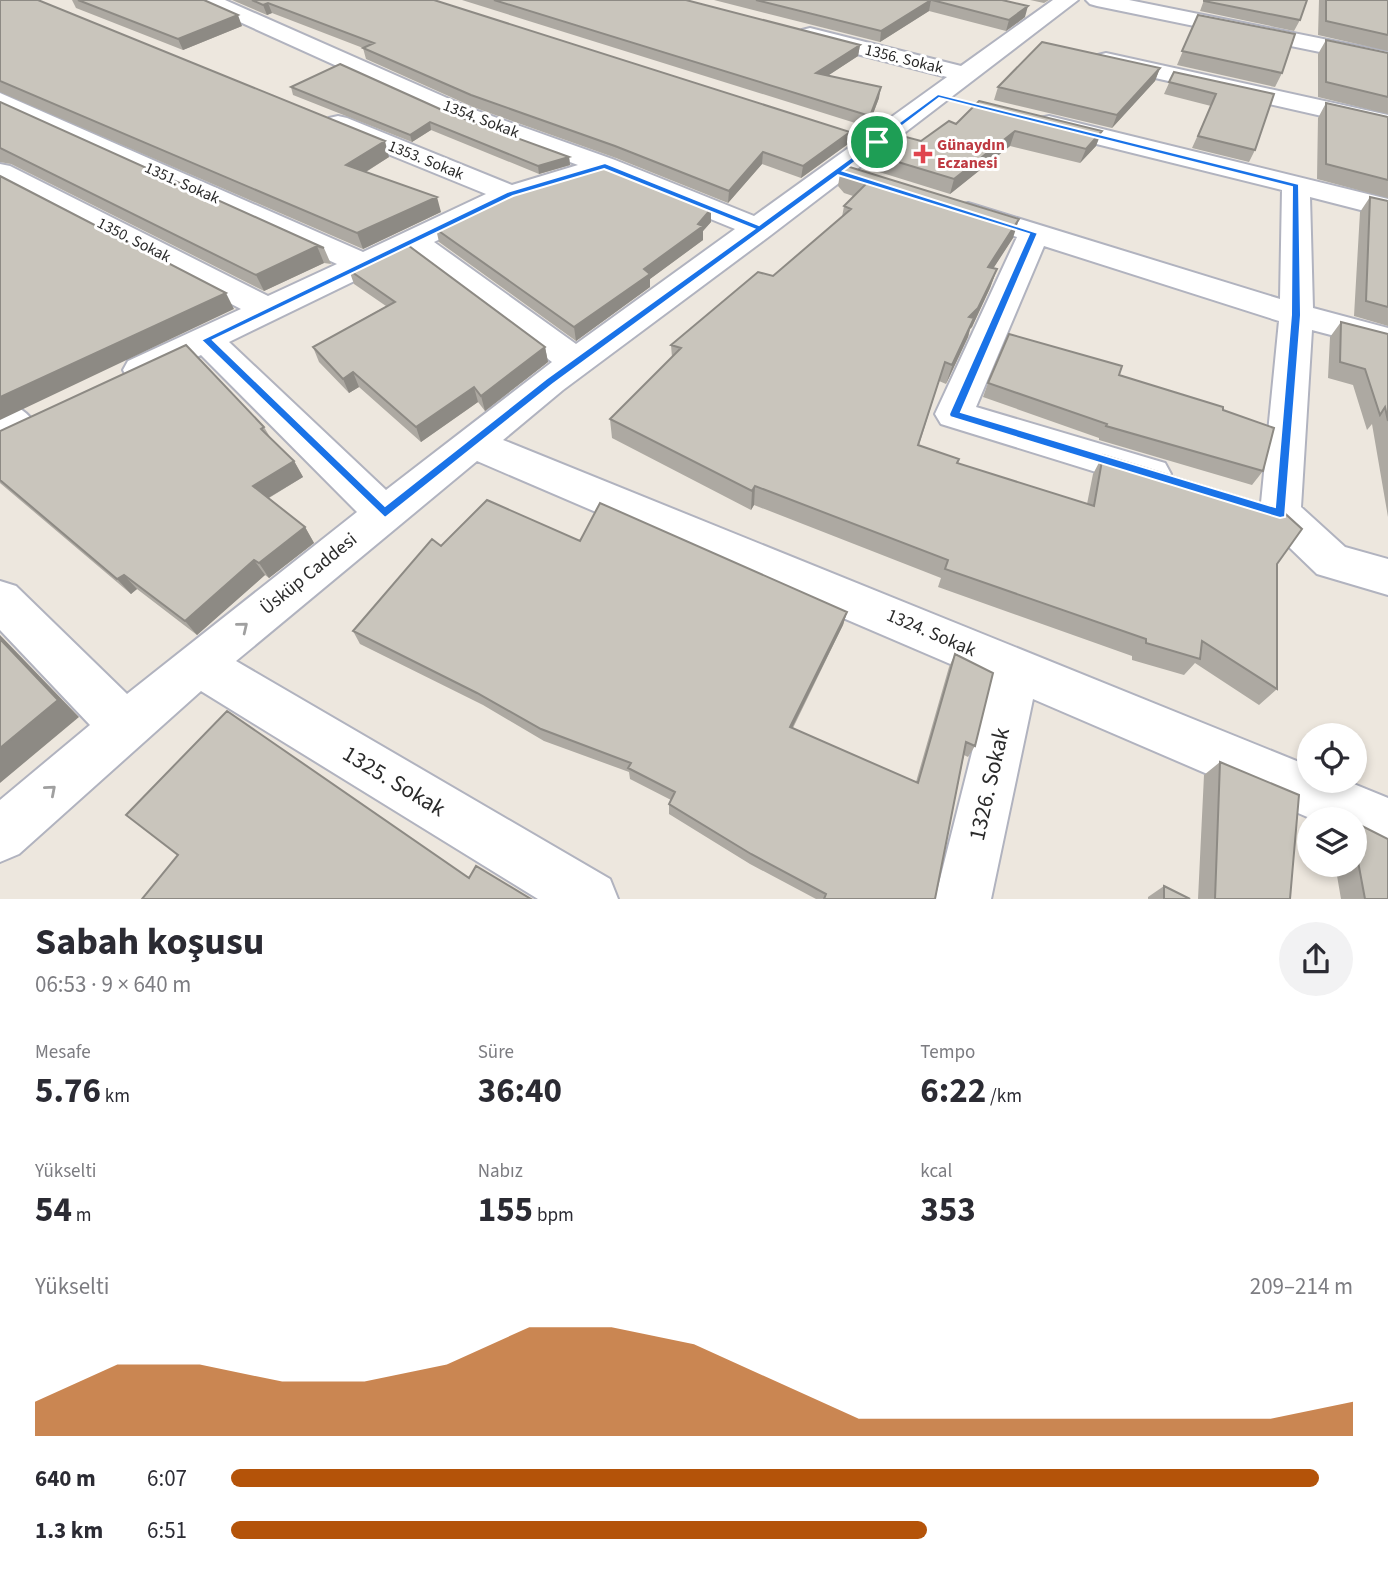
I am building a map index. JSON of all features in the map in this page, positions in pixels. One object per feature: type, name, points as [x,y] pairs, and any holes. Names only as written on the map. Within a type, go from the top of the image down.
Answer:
[{"type":"street","name":"1354. Sokak","points":[[207,0],[463,114],[605,166],[760,229]]},
{"type":"street","points":[[1097,0],[1388,59]]},
{"type":"street","name":"Üsküp Caddesi","points":[[0,835],[198,664],[576,362],[760,229],[850,176],[864,138],[957,91],[1041,22]]},
{"type":"street","name":"1356. Sokak","points":[[793,31],[957,91]]},
{"type":"street","points":[[1085,56],[1388,123]]},
{"type":"street","name":"1351. Sokak","points":[[0,101],[363,264]]},
{"type":"street","name":"1353. Sokak","points":[[316,116],[510,194]]},
{"type":"street","points":[[1019,116],[1388,208]]},
{"type":"street","points":[[118,380],[510,194],[605,166]]},
{"type":"street","name":"1350. Sokak","points":[[0,172],[267,309]]},
{"type":"street","points":[[1280,513],[1296,315],[1296,186]]},
{"type":"street","points":[[942,204],[1296,315],[1388,339]]},
{"type":"street","points":[[1034,233],[954,414],[1189,485]]},
{"type":"street","points":[[412,241],[576,362]]},
{"type":"street","points":[[206,340],[385,514]]},
{"type":"street","name":"1324. Sokak","points":[[473,443],[1388,825]]},
{"type":"street","points":[[1241,501],[1280,513],[1332,561],[1388,577]]},
{"type":"street","points":[[0,600],[125,726]]},
{"type":"street","name":"1325. Sokak","points":[[198,664],[590,899]]},
{"type":"street","name":"1326. Sokak","points":[[963,899],[1016,669]]},
{"type":"building","points":[[0,0],[38,0],[385,141],[346,165],[437,197],[357,233],[0,81]]},
{"type":"building","points":[[78,0],[204,0],[238,15],[178,39]]},
{"type":"building","points":[[252,0],[434,0],[850,132],[803,166],[763,152],[729,191],[615,146],[471,95],[363,48],[374,43],[268,3],[263,5]]},
{"type":"building","points":[[494,0],[686,0],[860,45],[816,73],[881,87],[870,116]]},
{"type":"building","points":[[756,0],[931,0],[881,31]]},
{"type":"building","points":[[932,0],[1002,0],[1028,6],[1009,20]]},
{"type":"building","points":[[1204,0],[1307,0],[1300,20]]},
{"type":"building","points":[[1326,0],[1388,0],[1388,35],[1326,21]]},
{"type":"building","points":[[1198,15],[1295,34],[1282,73],[1182,51]]},
{"type":"building","points":[[1326,40],[1388,53],[1388,97],[1326,82]]},
{"type":"building","points":[[1042,42],[1160,68],[1117,115],[998,87]]},
{"type":"building","points":[[340,64],[451,114],[569,157],[538,166],[430,122],[410,135],[291,87]]},
{"type":"building","points":[[1174,72],[1274,94],[1255,150],[1198,136],[1216,94],[1169,82]]},
{"type":"building","points":[[979,101],[1102,131],[1086,149],[1015,131],[954,179],[865,152],[891,133],[921,141],[949,121],[956,124]]},
{"type":"building","points":[[0,102],[324,248],[317,246],[256,275],[0,148]]},
{"type":"building","points":[[1326,103],[1388,117],[1388,180],[1326,164]]},
{"type":"building","points":[[602,165],[711,209],[698,224],[703,226],[644,269],[650,274],[574,327],[436,229],[528,187]]},
{"type":"building","points":[[843,165],[1019,219],[988,267],[997,269],[978,308],[969,317],[974,318],[952,365],[945,362],[918,445],[959,459],[957,463],[1094,506],[1103,455],[1280,509],[1302,529],[1277,564],[1277,689],[1202,641],[1200,659],[1146,643],[1146,639],[945,569],[948,560],[755,486],[752,491],[610,419],[681,348],[671,345],[758,272],[773,276],[851,209],[844,206],[868,182],[847,174],[841,167]]},
{"type":"building","points":[[0,176],[226,293],[0,397]]},
{"type":"building","points":[[1370,197],[1388,201],[1388,307],[1366,301]]},
{"type":"building","points":[[405,243],[545,347],[481,396],[474,387],[416,427],[353,372],[343,379],[313,347],[395,302],[349,270]]},
{"type":"building","points":[[1341,322],[1388,334],[1388,421],[1385,407],[1380,415],[1365,369],[1340,362]]},
{"type":"building","points":[[1009,334],[1122,366],[1119,375],[1223,407],[1223,410],[1274,428],[1263,471],[1106,426],[1107,424],[988,383]]},
{"type":"building","points":[[186,345],[264,427],[261,429],[294,461],[253,486],[305,527],[259,563],[254,560],[185,621],[124,575],[117,579],[0,480],[0,431]]},
{"type":"building","points":[[487,500],[580,541],[600,503],[847,612],[790,727],[918,783],[955,654],[993,673],[975,746],[966,742],[935,899],[824,899],[826,894],[751,854],[669,804],[675,792],[628,768],[631,763],[541,729],[477,693],[353,631],[432,539],[441,546]]},
{"type":"building","points":[[0,639],[58,700],[0,748]]},
{"type":"building","points":[[227,711],[469,878],[476,866],[531,899],[142,899],[178,855],[126,815]]},
{"type":"building","points":[[1220,762],[1299,795],[1290,899],[1215,899]]},
{"type":"building","points":[[1367,828],[1388,839],[1388,899],[1365,899],[1361,877],[1367,877]]},
{"type":"building","points":[[1164,886],[1190,899],[1164,899]]},
{"type":"place","name":"Günaydın Eczanesi","points":[[923,154]]},
{"type":"route","points":[[877,142],[760,229],[550,382],[385,514],[206,340],[510,194],[605,166],[760,229],[837,172],[1034,233],[954,414],[1280,513],[1296,315],[1296,186],[938,96],[877,142]]}]
